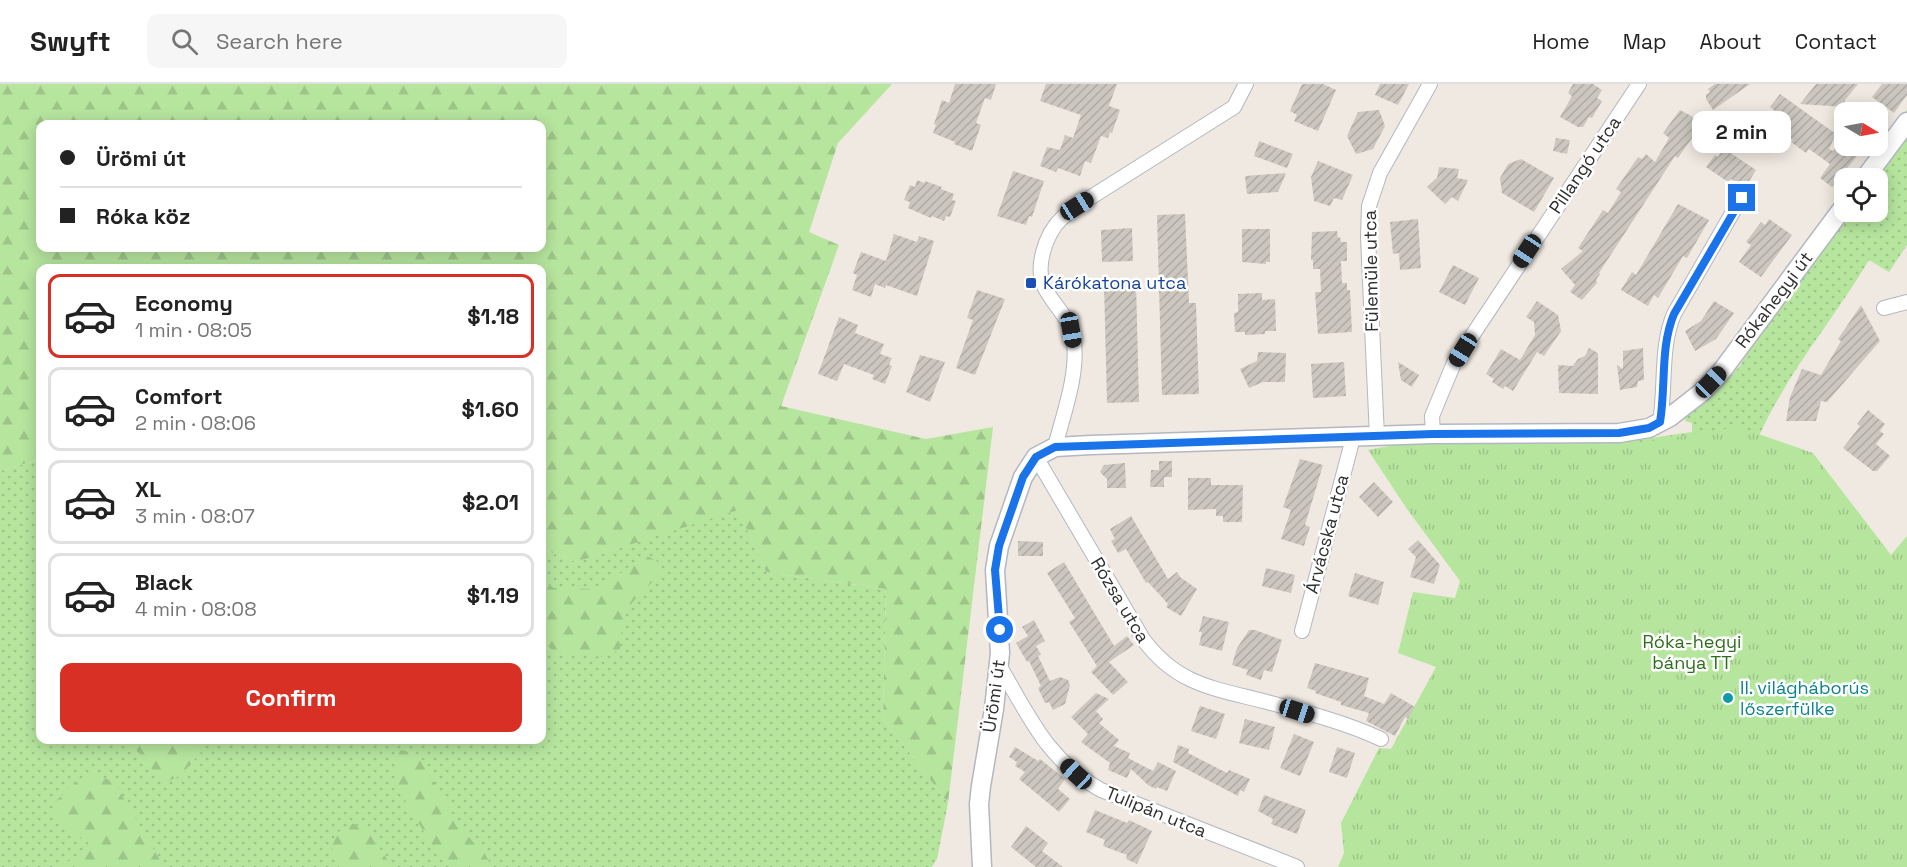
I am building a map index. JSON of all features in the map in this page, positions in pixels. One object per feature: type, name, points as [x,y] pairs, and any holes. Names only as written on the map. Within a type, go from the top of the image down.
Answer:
[{"type":"street","points":[[1055,447],[1070,381],[1074,345],[1067,319],[1044,288],[1041,279],[1042,260],[1052,231],[1062,218],[1077,206],[1234,107],[1246,84]]},
{"type":"street","name":"Fülemüle utca","points":[[1377,437],[1368,237],[1369,206],[1380,173],[1430,84]]},
{"type":"street","name":"Pillangó utca","points":[[1433,434],[1432,416],[1454,363],[1638,84]]},
{"type":"street","points":[[1872,168],[1907,122]]},
{"type":"street","points":[[1660,422],[1664,399],[1668,327],[1742,198]]},
{"type":"street","name":"Rókahegyi út","points":[[1353,438],[1433,434],[1619,433],[1649,428],[1695,397],[1720,372],[1834,220]]},
{"type":"street","points":[[1884,308],[1907,302]]},
{"type":"street","points":[[1036,457],[1055,447],[1353,438]]},
{"type":"street","name":"Árvácska utca","points":[[1302,631],[1353,438]]},
{"type":"street","name":"Ürömi út","points":[[982,867],[979,804],[999,665],[996,560],[1023,477],[1036,457]]},
{"type":"street","name":"Rózsa utca","points":[[1036,457],[1143,639],[1175,672],[1205,686],[1297,711],[1366,732],[1381,739]]},
{"type":"street","name":"Tulipán utca","points":[[999,665],[1040,737],[1087,783],[1297,867]]},
{"type":"green space","points":[[0,84],[892,84],[838,143],[809,232],[839,245],[781,406],[926,439],[993,427],[948,803],[883,718],[886,589],[766,572],[738,510],[576,562],[546,551],[546,264],[36,264],[36,460],[0,471]]},
{"type":"green space","points":[[1907,110],[1907,245],[1889,272],[1869,260],[1783,390],[1759,436],[1700,448],[1560,443],[1624,442],[1692,432],[1692,423],[1685,421],[1686,416],[1740,366],[1818,231],[1834,210],[1834,222],[1888,222],[1888,168],[1864,168],[1873,156],[1888,156],[1888,136]]},
{"type":"green space","name":"Róka-hegyi bánya TT","points":[[1738,427],[1813,453],[1891,555],[1907,536],[1907,867],[1338,867],[1344,853],[1341,823],[1379,748],[1391,749],[1436,667],[1398,653],[1413,592],[1455,598],[1460,581],[1407,509],[1368,450],[1399,444],[1516,441],[1626,445]]},
{"type":"green space","points":[[36,460],[36,744],[546,744],[546,551],[576,562],[738,509],[766,572],[886,589],[883,718],[948,803],[937,859],[932,867],[0,867],[0,471]]},
{"type":"green space","points":[[645,555],[657,561],[663,572],[643,590],[626,613],[620,649],[604,657],[554,652],[546,644],[546,583],[554,588],[592,589],[618,575]]},
{"type":"green space","points":[[129,744],[194,744],[201,752],[181,775],[169,781],[157,778],[146,759]]},
{"type":"green space","points":[[395,749],[416,753],[463,831],[485,854],[492,867],[458,867],[438,855],[395,784]]},
{"type":"green space","points":[[92,773],[114,782],[164,867],[59,867],[94,847],[55,818],[56,801],[69,788]]},
{"type":"green space","points":[[351,823],[366,828],[392,867],[339,867],[332,848],[337,833]]},
{"type":"building","points":[[955,84],[996,84],[991,100],[985,98],[976,123],[981,125],[972,151],[933,133],[942,100],[949,103]]},
{"type":"building","points":[[1046,84],[1117,84],[1109,106],[1120,110],[1112,133],[1110,132],[1108,138],[1101,136],[1091,163],[1085,161],[1080,176],[1058,168],[1056,172],[1040,166],[1047,147],[1060,150],[1065,135],[1073,138],[1081,115],[1040,101]]},
{"type":"building","points":[[1302,84],[1323,84],[1336,90],[1318,131],[1294,121],[1297,115],[1290,111]]},
{"type":"building","points":[[1380,84],[1409,84],[1398,105],[1375,95]]},
{"type":"building","points":[[1573,84],[1593,84],[1602,90],[1597,98],[1602,101],[1592,118],[1589,117],[1583,127],[1578,127],[1560,117],[1572,96],[1568,93]]},
{"type":"building","points":[[1715,84],[1750,84],[1713,110],[1706,95],[1710,92],[1708,89]]},
{"type":"building","points":[[1816,84],[1858,84],[1845,102],[1834,102],[1834,106],[1800,104]]},
{"type":"building","points":[[1882,84],[1907,84],[1907,95],[1894,113],[1888,109],[1888,102],[1879,102],[1872,97]]},
{"type":"building","points":[[1780,94],[1834,133],[1829,149],[1834,150],[1834,156],[1857,156],[1847,168],[1834,168],[1832,187],[1820,178],[1830,164],[1809,149],[1806,153],[1775,127],[1782,116],[1770,107]]},
{"type":"building","points":[[1379,110],[1385,126],[1373,149],[1356,154],[1347,136],[1358,112]]},
{"type":"building","points":[[1680,110],[1697,119],[1695,129],[1697,131],[1678,158],[1675,156],[1599,273],[1597,283],[1582,300],[1570,292],[1575,285],[1561,269],[1583,251],[1578,248],[1603,210],[1608,213],[1621,192],[1616,189],[1638,157],[1642,159],[1646,154],[1655,162],[1669,138],[1663,133]]},
{"type":"building","points":[[1556,138],[1570,140],[1567,154],[1553,151]]},
{"type":"building","points":[[1259,141],[1293,154],[1287,168],[1254,156]]},
{"type":"building","points":[[1723,148],[1756,170],[1745,188],[1731,179],[1728,182],[1706,167],[1715,155],[1718,157]]},
{"type":"building","points":[[1521,159],[1554,178],[1534,212],[1502,193],[1500,178],[1508,164]]},
{"type":"building","points":[[1318,161],[1353,175],[1342,200],[1334,198],[1330,206],[1314,201],[1311,177]]},
{"type":"building","points":[[1439,167],[1459,169],[1457,178],[1468,180],[1458,201],[1452,197],[1445,204],[1427,187],[1437,178]]},
{"type":"building","points":[[1013,171],[1044,181],[1032,217],[1029,216],[1026,225],[997,216]]},
{"type":"building","points":[[1286,173],[1278,192],[1247,194],[1245,176]]},
{"type":"building","points":[[917,180],[942,187],[941,189],[954,194],[952,200],[956,201],[950,217],[946,216],[944,221],[908,208],[910,202],[904,200],[910,185],[915,187]]},
{"type":"building","points":[[1678,204],[1709,220],[1687,258],[1683,256],[1658,298],[1654,295],[1648,306],[1621,290],[1632,272],[1636,275]]},
{"type":"building","points":[[1185,214],[1189,303],[1196,303],[1199,394],[1162,395],[1157,215]]},
{"type":"building","points":[[1418,219],[1421,268],[1400,270],[1399,253],[1393,254],[1390,222]]},
{"type":"building","points":[[1769,219],[1792,235],[1761,277],[1739,262],[1751,245],[1746,242],[1761,222],[1765,225]]},
{"type":"building","points":[[1132,228],[1133,261],[1102,262],[1101,230]]},
{"type":"building","points":[[1242,229],[1270,229],[1270,262],[1266,264],[1242,262]]},
{"type":"building","points":[[1337,231],[1341,242],[1347,242],[1347,261],[1341,261],[1342,283],[1347,283],[1347,290],[1350,290],[1352,332],[1318,334],[1315,292],[1321,292],[1320,269],[1313,269],[1313,260],[1311,260],[1312,232]]},
{"type":"building","points":[[894,234],[917,242],[919,236],[934,241],[917,296],[886,285],[885,288],[875,284],[871,297],[852,290],[857,275],[853,273],[861,252],[886,261]]},
{"type":"building","points":[[1453,265],[1479,278],[1465,305],[1439,292]]},
{"type":"building","points":[[1136,283],[1139,402],[1107,403],[1104,284]]},
{"type":"building","points":[[977,290],[1005,299],[975,375],[956,368],[973,320],[967,318]]},
{"type":"building","points":[[1262,293],[1262,300],[1275,299],[1276,331],[1245,335],[1245,332],[1235,332],[1234,313],[1238,312],[1238,294]]},
{"type":"building","points":[[1537,301],[1558,315],[1561,331],[1544,356],[1537,352],[1513,391],[1505,386],[1503,389],[1492,382],[1494,379],[1486,374],[1501,349],[1520,360],[1535,335],[1534,322],[1526,317]]},
{"type":"building","points":[[1714,301],[1734,313],[1716,339],[1695,351],[1685,331],[1701,321]]},
{"type":"building","points":[[1861,305],[1880,341],[1827,402],[1821,401],[1816,421],[1786,421],[1790,397],[1802,369],[1821,375],[1841,341],[1838,339]]},
{"type":"building","points":[[839,317],[858,325],[855,333],[884,344],[880,354],[892,358],[889,365],[892,366],[885,384],[872,379],[874,375],[844,364],[837,381],[818,374]]},
{"type":"building","points":[[1589,348],[1598,353],[1598,394],[1559,393],[1558,365],[1573,366],[1578,359],[1585,356]]},
{"type":"building","points":[[1643,348],[1644,380],[1638,381],[1637,387],[1620,390],[1617,365],[1623,369],[1623,351]]},
{"type":"building","points":[[1258,352],[1286,353],[1285,382],[1263,382],[1249,388],[1240,369],[1257,361]]},
{"type":"building","points":[[920,355],[945,362],[930,402],[906,392]]},
{"type":"building","points":[[1344,362],[1346,396],[1313,398],[1311,364]]},
{"type":"building","points":[[1398,362],[1419,375],[1412,387],[1401,380]]},
{"type":"building","points":[[1868,410],[1885,424],[1880,431],[1884,434],[1876,444],[1890,456],[1877,471],[1873,471],[1843,448],[1860,426],[1857,424]]},
{"type":"building","points":[[1300,459],[1323,465],[1305,525],[1310,527],[1304,546],[1281,539],[1291,510],[1283,507]]},
{"type":"building","points":[[1159,461],[1172,461],[1172,477],[1164,477],[1164,487],[1150,487],[1151,470],[1159,470]]},
{"type":"building","points":[[1125,463],[1126,488],[1107,488],[1107,479],[1100,472],[1104,465]]},
{"type":"building","points":[[1188,478],[1211,478],[1211,485],[1243,485],[1242,522],[1223,522],[1223,516],[1216,516],[1216,509],[1188,510]]},
{"type":"building","points":[[1374,482],[1393,502],[1378,517],[1359,497]]},
{"type":"building","points":[[1131,516],[1168,579],[1177,572],[1180,577],[1197,589],[1181,616],[1166,607],[1168,604],[1148,582],[1146,583],[1126,549],[1118,553],[1111,541],[1115,539],[1110,529]]},
{"type":"building","points":[[1418,540],[1440,565],[1434,584],[1410,577],[1416,557],[1408,549]]},
{"type":"building","points":[[1018,541],[1043,542],[1043,556],[1018,556]]},
{"type":"building","points":[[1064,562],[1114,646],[1127,636],[1134,645],[1109,662],[1128,682],[1113,695],[1091,672],[1097,666],[1069,622],[1075,618],[1047,573]]},
{"type":"building","points":[[1266,568],[1295,575],[1291,593],[1262,586]]},
{"type":"building","points":[[1355,573],[1384,582],[1378,605],[1348,596]]},
{"type":"building","points":[[1203,616],[1229,622],[1222,651],[1199,645]]},
{"type":"building","points":[[1034,620],[1045,641],[1036,646],[1041,654],[1038,656],[1050,681],[1060,677],[1068,680],[1070,685],[1065,704],[1053,710],[1049,702],[1045,703],[1038,688],[1041,686],[1029,661],[1027,662],[1016,643],[1028,636],[1022,627]]},
{"type":"building","points":[[1249,630],[1282,640],[1272,672],[1264,670],[1261,680],[1246,675],[1248,670],[1232,665],[1237,648]]},
{"type":"building","points":[[1315,663],[1369,678],[1364,696],[1384,704],[1391,693],[1415,707],[1408,719],[1405,717],[1395,736],[1366,721],[1369,713],[1341,705],[1341,702],[1307,688]]},
{"type":"building","points":[[1096,693],[1109,699],[1096,711],[1103,719],[1099,723],[1119,740],[1114,746],[1130,753],[1128,758],[1153,771],[1158,762],[1176,771],[1167,791],[1148,785],[1131,769],[1127,778],[1108,770],[1110,763],[1081,742],[1088,734],[1071,717]]},
{"type":"building","points":[[1200,706],[1225,714],[1216,739],[1191,731]]},
{"type":"building","points":[[1245,719],[1275,727],[1269,750],[1239,743]]},
{"type":"building","points":[[1294,734],[1314,742],[1300,776],[1280,768]]},
{"type":"building","points":[[1178,745],[1189,749],[1188,753],[1227,773],[1229,770],[1250,779],[1244,792],[1240,790],[1238,796],[1173,762]]},
{"type":"building","points":[[1015,747],[1038,761],[1040,759],[1065,779],[1058,789],[1070,799],[1059,812],[1019,779],[1025,772],[1015,766],[1017,762],[1009,757]]},
{"type":"building","points":[[1337,747],[1355,753],[1347,778],[1329,772]]},
{"type":"building","points":[[1264,795],[1306,810],[1297,834],[1271,824],[1273,819],[1258,811]]},
{"type":"building","points":[[1095,810],[1127,823],[1129,820],[1152,831],[1137,864],[1126,859],[1127,855],[1103,846],[1105,840],[1086,832]]},
{"type":"building","points":[[1026,826],[1048,843],[1042,851],[1063,867],[1036,867],[1011,847]]},
{"type":"place","name":"Kárókatona utca","points":[[1031,283]]},
{"type":"place","name":"II. világháborús lőszerfülke","points":[[1728,698]]},
{"type":"route","points":[[1000,630],[995,570],[999,546],[1023,477],[1036,457],[1055,447],[1433,434],[1619,433],[1638,431],[1660,422],[1664,399],[1668,327],[1742,198]]}]
